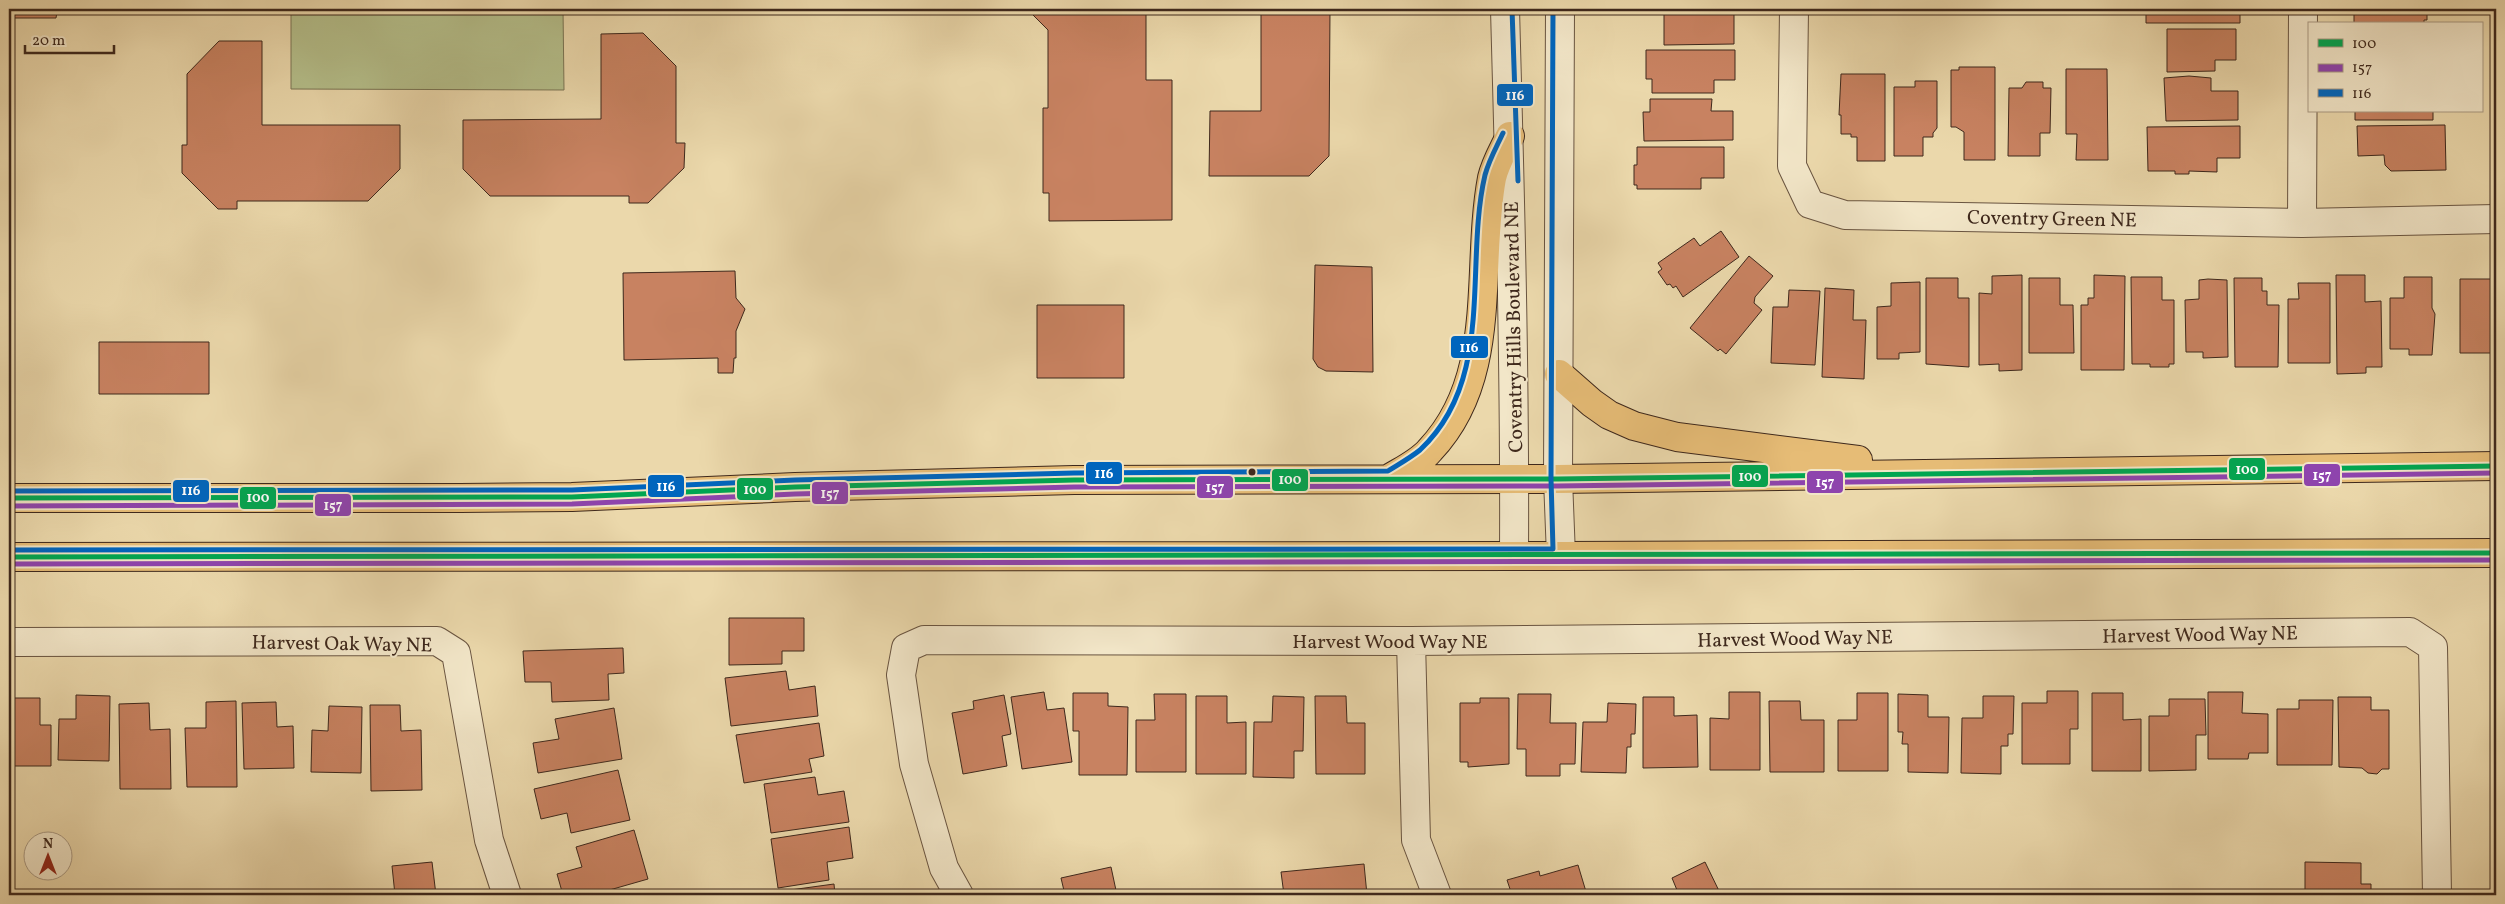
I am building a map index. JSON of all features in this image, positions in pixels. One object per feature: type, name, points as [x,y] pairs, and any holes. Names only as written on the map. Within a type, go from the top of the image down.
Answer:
[{"type":"main road","points":[[1390,478],[1430,451],[1456,415],[1466,392],[1480,340],[1492,176],[1510,136]]},
{"type":"main road","points":[[1559,374],[1610,415],[1634,426],[1669,435],[1956,473]]},
{"type":"main road","points":[[9,498],[572,497],[825,486],[1074,480],[1558,479],[2496,466]]},
{"type":"main road","points":[[9,557],[1561,556],[2496,552]]},
{"type":"street","name":"Coventry Hills Boulevard NE","points":[[1505,9],[1510,136],[1515,479],[1514,555]]},
{"type":"street","points":[[1560,9],[1558,479],[1561,556]]},
{"type":"street","name":"Coventry Green NE","points":[[1794,9],[1792,166],[1810,204],[1845,215],[2302,223],[2496,219]]},
{"type":"street","points":[[2302,223],[2303,9]]},
{"type":"street","name":"Harvest Wood Way NE","points":[[959,895],[944,868],[914,764],[901,674],[906,648],[924,640],[1411,641],[2410,632],[2433,647],[2437,895]]},
{"type":"street","name":"Harvest Oak Way NE","points":[[9,642],[437,641],[456,653],[489,840],[507,895]]},
{"type":"street","points":[[1411,641],[1416,840],[1436,895]]},
{"type":"green space","points":[[291,9],[563,9],[564,90],[291,89]]},
{"type":"building","points":[[9,9],[62,9],[62,12],[57,12],[56,18],[9,18]]},
{"type":"building","points":[[1027,9],[1146,9],[1146,80],[1172,80],[1172,220],[1049,221],[1049,193],[1043,193],[1043,108],[1048,108],[1048,30]]},
{"type":"building","points":[[1261,9],[1330,9],[1329,156],[1309,176],[1209,176],[1210,111],[1261,111]]},
{"type":"building","points":[[1664,9],[1712,9],[1712,13],[1734,13],[1734,44],[1664,45]]},
{"type":"building","points":[[2146,9],[2240,9],[2240,23],[2146,23]]},
{"type":"building","points":[[2354,9],[2427,9],[2427,20],[2424,20],[2424,22],[2354,22]]},
{"type":"building","points":[[2167,29],[2236,29],[2236,60],[2215,60],[2215,71],[2167,72]]},
{"type":"building","points":[[643,33],[676,66],[676,143],[685,143],[684,168],[648,203],[629,203],[629,196],[490,196],[463,169],[463,120],[601,119],[601,34]]},
{"type":"building","points":[[219,41],[262,41],[262,125],[400,125],[400,169],[368,201],[237,201],[237,209],[218,209],[182,173],[182,145],[187,145],[187,74]]},
{"type":"building","points":[[1646,50],[1735,50],[1735,80],[1714,80],[1714,93],[1652,93],[1652,79],[1646,79]]},
{"type":"building","points":[[1959,67],[1995,67],[1995,160],[1964,160],[1964,132],[1956,127],[1951,127],[1951,70],[1959,70]]},
{"type":"building","points":[[2066,69],[2107,69],[2108,160],[2076,160],[2077,134],[2066,134]]},
{"type":"building","points":[[1841,74],[1885,74],[1885,161],[1857,161],[1857,137],[1851,137],[1851,134],[1841,134],[1841,115],[1839,115]]},
{"type":"building","points":[[2189,76],[2211,78],[2211,91],[2238,91],[2238,120],[2166,121],[2164,78]]},
{"type":"building","points":[[1915,81],[1937,81],[1937,128],[1933,133],[1933,137],[1923,137],[1923,156],[1894,156],[1894,87],[1915,87]]},
{"type":"building","points":[[2026,82],[2043,82],[2043,88],[2051,88],[2050,133],[2040,133],[2040,156],[2008,156],[2009,88],[2022,88]]},
{"type":"building","points":[[1650,99],[1712,99],[1711,111],[1733,111],[1733,140],[1644,141],[1643,112],[1650,112]]},
{"type":"building","points":[[2355,112],[2433,112],[2433,120],[2355,120]]},
{"type":"building","points":[[2445,125],[2446,170],[2391,171],[2385,165],[2384,155],[2358,156],[2357,126]]},
{"type":"building","points":[[2240,126],[2240,158],[2217,158],[2217,172],[2189,171],[2189,174],[2175,174],[2175,171],[2148,171],[2147,127]]},
{"type":"building","points":[[1637,147],[1724,147],[1724,178],[1701,178],[1701,189],[1637,189],[1637,185],[1634,185],[1634,165],[1637,165]]},
{"type":"building","points":[[1721,231],[1739,257],[1683,297],[1676,286],[1673,288],[1670,284],[1667,285],[1658,272],[1662,269],[1658,263],[1694,238],[1700,246]]},
{"type":"building","points":[[1749,256],[1773,276],[1755,297],[1754,303],[1762,310],[1726,354],[1720,349],[1718,351],[1690,328]]},
{"type":"building","points":[[1315,265],[1372,267],[1373,372],[1326,371],[1318,367],[1313,359]]},
{"type":"building","points":[[735,271],[736,298],[745,309],[736,331],[736,358],[734,358],[733,373],[718,373],[718,358],[624,360],[623,273]]},
{"type":"building","points":[[2022,275],[2022,370],[1999,371],[1999,364],[1979,365],[1979,293],[1992,294],[1992,276]]},
{"type":"building","points":[[2094,275],[2125,276],[2124,370],[2081,370],[2081,305],[2088,305],[2088,298],[2094,298]]},
{"type":"building","points":[[2336,275],[2365,275],[2365,302],[2381,301],[2382,367],[2366,367],[2366,373],[2337,374]]},
{"type":"building","points":[[2131,277],[2162,277],[2162,300],[2174,300],[2174,364],[2169,364],[2169,367],[2150,367],[2150,364],[2132,364]]},
{"type":"building","points":[[2404,277],[2432,277],[2432,308],[2435,314],[2432,355],[2409,355],[2409,349],[2390,349],[2390,298],[2404,298]]},
{"type":"building","points":[[1926,278],[1958,278],[1958,298],[1969,298],[1969,367],[1926,364]]},
{"type":"building","points":[[2029,278],[2060,278],[2060,305],[2073,305],[2074,353],[2029,353]]},
{"type":"building","points":[[2234,278],[2262,278],[2262,291],[2267,291],[2267,305],[2279,305],[2278,367],[2235,367]]},
{"type":"building","points":[[2460,279],[2491,279],[2491,306],[2496,306],[2496,353],[2460,353]]},
{"type":"building","points":[[2199,280],[2227,280],[2228,357],[2203,358],[2203,352],[2186,352],[2185,300],[2199,299]]},
{"type":"building","points":[[1920,282],[1920,352],[1899,353],[1899,359],[1877,359],[1877,307],[1891,306],[1891,283]]},
{"type":"building","points":[[2298,283],[2330,283],[2330,363],[2288,363],[2288,299],[2299,299]]},
{"type":"building","points":[[1825,288],[1854,290],[1853,320],[1866,320],[1864,379],[1822,377]]},
{"type":"building","points":[[1789,290],[1820,291],[1815,365],[1771,363],[1773,307],[1788,307]]},
{"type":"building","points":[[1037,305],[1124,305],[1124,378],[1037,378]]},
{"type":"building","points":[[99,342],[209,342],[209,394],[99,394]]},
{"type":"building","points":[[729,618],[804,618],[804,651],[782,651],[782,664],[729,665]]},
{"type":"building","points":[[623,648],[624,673],[608,674],[609,700],[552,702],[551,682],[525,682],[523,651]]},
{"type":"building","points":[[786,671],[789,690],[815,686],[818,716],[731,726],[725,678]]},
{"type":"building","points":[[2047,691],[2078,691],[2078,729],[2070,729],[2070,764],[2022,764],[2022,703],[2047,703]]},
{"type":"building","points":[[1044,692],[1047,710],[1064,708],[1072,762],[1022,769],[1011,697]]},
{"type":"building","points":[[1729,692],[1760,692],[1760,770],[1710,770],[1710,718],[1729,719]]},
{"type":"building","points":[[2208,692],[2243,692],[2242,713],[2268,714],[2268,753],[2249,753],[2248,759],[2208,759]]},
{"type":"building","points":[[1073,693],[1108,693],[1108,706],[1128,707],[1127,775],[1079,775],[1079,731],[1073,731]]},
{"type":"building","points":[[1857,693],[1888,693],[1888,771],[1838,771],[1838,720],[1857,720]]},
{"type":"building","points":[[2092,693],[2123,693],[2123,720],[2141,719],[2141,771],[2092,771]]},
{"type":"building","points":[[1154,694],[1186,694],[1186,772],[1136,772],[1136,720],[1155,720]]},
{"type":"building","points":[[1518,694],[1551,694],[1550,723],[1576,723],[1575,764],[1560,764],[1560,776],[1526,776],[1526,749],[1517,749]]},
{"type":"building","points":[[1898,694],[1928,695],[1928,717],[1949,717],[1948,773],[1908,772],[1908,744],[1902,744],[1903,732],[1898,732]]},
{"type":"building","points":[[76,695],[110,696],[109,761],[58,760],[59,719],[76,719]]},
{"type":"building","points":[[1004,695],[1011,734],[1002,736],[1007,766],[963,774],[952,713],[974,709],[973,701]]},
{"type":"building","points":[[1196,696],[1227,696],[1227,723],[1246,722],[1246,774],[1196,774]]},
{"type":"building","points":[[1273,696],[1304,697],[1303,751],[1294,751],[1294,778],[1253,777],[1254,722],[1272,722]]},
{"type":"building","points":[[1315,696],[1346,696],[1347,723],[1365,723],[1365,774],[1316,774]]},
{"type":"building","points":[[1983,696],[2014,696],[2013,734],[2008,734],[2008,746],[2001,746],[2001,774],[1961,773],[1962,718],[1983,718]]},
{"type":"building","points":[[1643,697],[1674,697],[1674,716],[1697,715],[1698,767],[1643,768]]},
{"type":"building","points":[[2338,697],[2371,697],[2371,710],[2389,710],[2389,769],[2382,769],[2377,774],[2368,773],[2362,768],[2339,767]]},
{"type":"building","points":[[9,698],[40,698],[40,725],[51,725],[51,766],[11,766]]},
{"type":"building","points":[[1480,698],[1509,698],[1509,764],[1468,767],[1468,762],[1460,762],[1460,703],[1480,703]]},
{"type":"building","points":[[2169,699],[2205,699],[2206,735],[2196,735],[2196,770],[2149,771],[2149,716],[2169,716]]},
{"type":"building","points":[[2299,700],[2333,700],[2332,765],[2277,765],[2277,709],[2299,709]]},
{"type":"building","points":[[236,701],[237,787],[187,787],[185,728],[206,728],[206,702]]},
{"type":"building","points":[[1769,701],[1800,701],[1801,720],[1824,720],[1824,772],[1770,772]]},
{"type":"building","points":[[276,702],[277,727],[293,726],[294,768],[244,769],[242,703]]},
{"type":"building","points":[[149,703],[150,730],[170,729],[171,789],[120,789],[119,704]]},
{"type":"building","points":[[1608,703],[1636,704],[1635,734],[1631,734],[1631,747],[1627,747],[1626,773],[1581,772],[1583,722],[1607,722]]},
{"type":"building","points":[[370,705],[400,705],[401,731],[421,730],[422,790],[371,791]]},
{"type":"building","points":[[329,706],[362,707],[361,773],[311,772],[312,730],[328,731]]},
{"type":"building","points":[[614,708],[622,759],[538,773],[533,743],[559,739],[555,719]]},
{"type":"building","points":[[819,723],[824,756],[809,759],[812,772],[744,783],[736,735]]},
{"type":"building","points":[[2494,732],[2496,732],[2496,763],[2494,763]]},
{"type":"building","points":[[618,770],[630,820],[571,833],[567,813],[541,819],[534,789]]},
{"type":"building","points":[[815,777],[818,795],[844,791],[849,822],[771,833],[764,784]]},
{"type":"building","points":[[849,827],[853,858],[827,862],[829,880],[778,888],[771,839]]},
{"type":"building","points":[[634,830],[648,879],[592,895],[563,895],[557,874],[582,867],[576,847]]},
{"type":"building","points":[[432,862],[436,895],[395,895],[392,866]]},
{"type":"building","points":[[1705,862],[1721,895],[1679,895],[1672,878]]},
{"type":"building","points":[[2305,862],[2361,863],[2361,884],[2371,884],[2371,895],[2305,895]]},
{"type":"building","points":[[1364,864],[1367,895],[1284,895],[1281,872]]},
{"type":"building","points":[[1578,865],[1587,895],[1512,895],[1507,880],[1539,871],[1540,876]]},
{"type":"building","points":[[1111,867],[1117,895],[1065,895],[1061,878]]},
{"type":"building","points":[[834,884],[835,895],[783,895],[783,891]]},
{"type":"transit line","name":"116","points":[[1512,9],[1518,181]]},
{"type":"transit line","name":"116","points":[[9,550],[1553,549],[1551,479],[1553,9]]},
{"type":"transit line","name":"116","points":[[9,491],[572,490],[795,480],[1074,473],[1388,471],[1420,450],[1444,421],[1459,390],[1468,356],[1473,320],[1479,210],[1485,175],[1503,133]]},
{"type":"transit line","name":"100","points":[[9,498],[572,497],[795,487],[1074,480],[1558,479],[2496,466]]},
{"type":"transit line","name":"157","points":[[9,506],[572,504],[795,494],[1074,487],[1558,486],[2496,473]]},
{"type":"transit line","name":"100","points":[[9,557],[2496,553]]},
{"type":"transit line","name":"157","points":[[9,564],[2496,560]]}]
